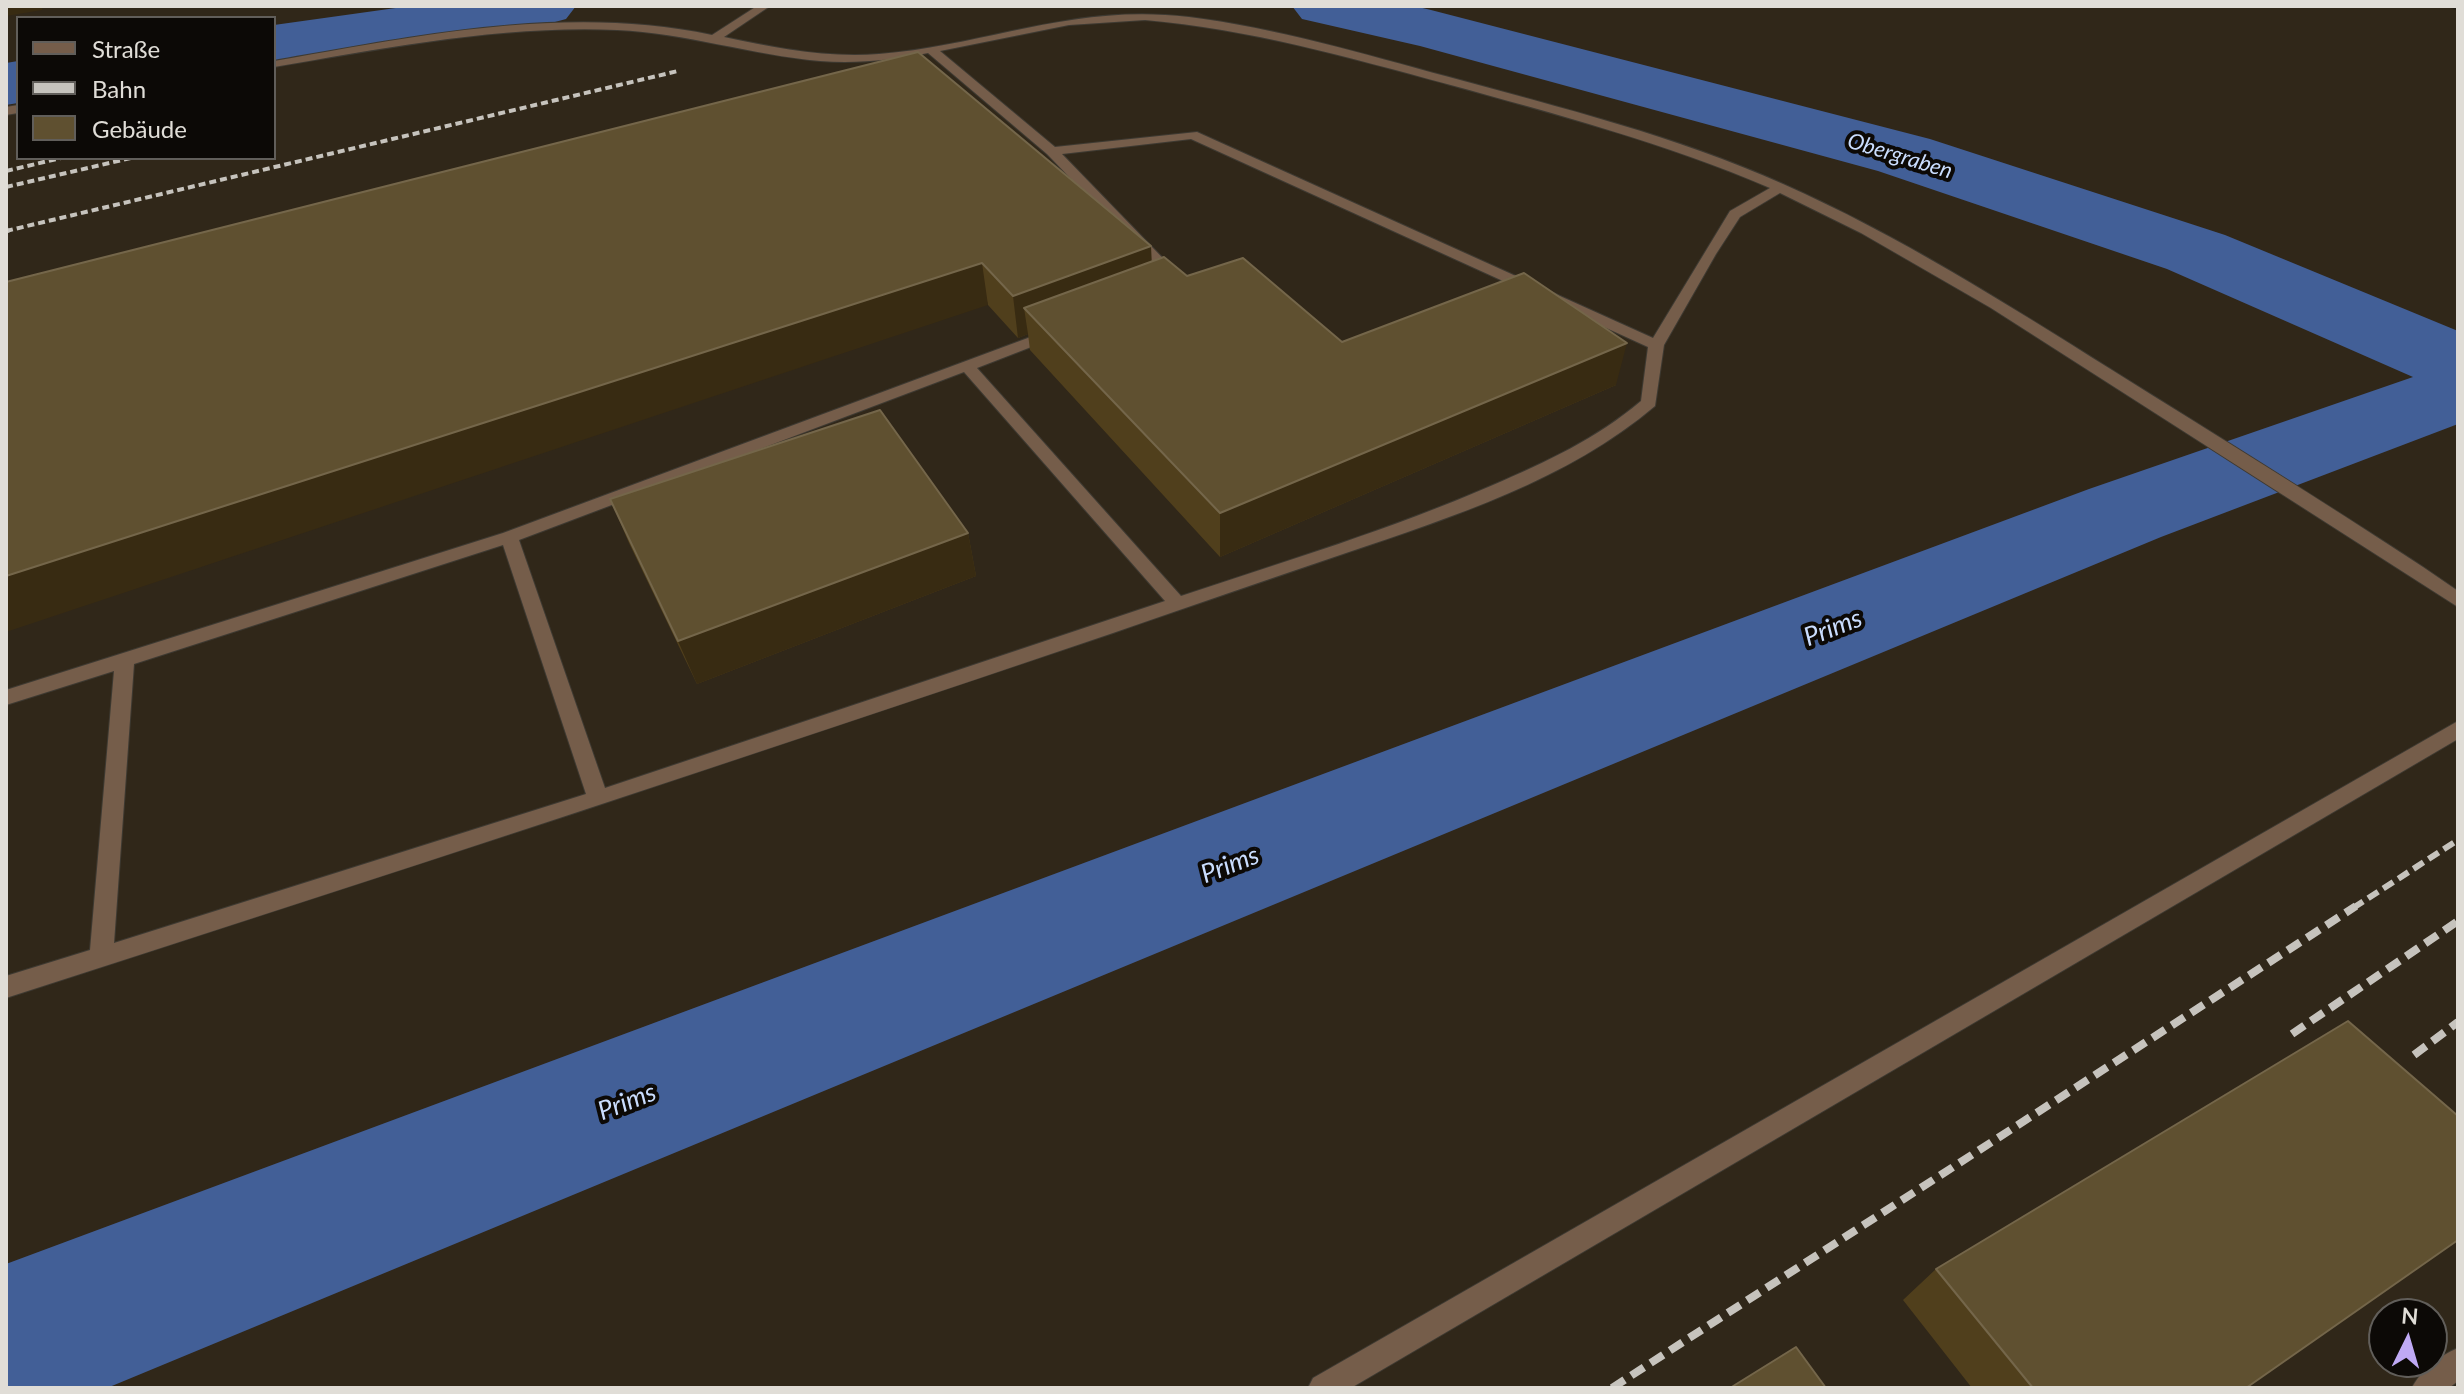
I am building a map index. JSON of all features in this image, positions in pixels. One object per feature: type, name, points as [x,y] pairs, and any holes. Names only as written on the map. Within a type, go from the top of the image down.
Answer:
[{"type":"street","points":[[713,39],[765,6]]},
{"type":"street","points":[[276,64],[408,43],[594,27],[660,29],[817,58],[865,59],[1091,17],[1139,16],[1253,29],[1638,133],[1780,187],[1908,253],[2048,337],[2387,550],[2458,600]]},
{"type":"street","points":[[930,49],[1052,151],[1182,285],[1168,290]]},
{"type":"street","points":[[1052,151],[1193,135],[1656,345]]},
{"type":"street","points":[[6,987],[598,799],[1179,605],[1432,518],[1571,457],[1649,403],[1656,345],[1735,214],[1780,187]]},
{"type":"street","points":[[6,698],[509,537],[1068,328]]},
{"type":"street","points":[[967,366],[1179,605]]},
{"type":"street","points":[[509,537],[598,799]]},
{"type":"street","points":[[101,955],[125,660]]},
{"type":"street","points":[[1323,1388],[2458,729]]},
{"type":"street","points":[[2427,1388],[2458,1362]]},
{"type":"shaded area","points":[[6,6],[2447,6],[2458,11],[2458,1388],[6,1388]]},
{"type":"building","points":[[918,52],[1151,246],[1013,296],[982,263],[6,576],[6,282]]},
{"type":"building","points":[[1164,257],[1187,276],[1243,258],[1342,342],[1524,273],[1627,343],[1220,513],[1024,308]]},
{"type":"building","points":[[880,410],[968,533],[678,641],[610,499]]},
{"type":"building","points":[[2348,1021],[2458,1116],[2458,1240],[2375,1298],[2368,1298],[2368,1303],[2246,1388],[2033,1388],[1936,1269]]},
{"type":"building","points":[[1796,1347],[1826,1388],[1730,1388]]},
{"type":"waterway","name":"Obergraben","points":[[276,45],[544,6]]},
{"type":"waterway","name":"Obergraben","points":[[1324,6],[1431,29],[1904,155],[2196,252],[2458,363]]},
{"type":"waterway","name":"Obergraben","points":[[6,84],[16,82]]},
{"type":"waterway","name":"Prims","points":[[6,1347],[2125,513],[2458,392]]},
{"type":"railway","points":[[9,230],[6,231],[678,71]]},
{"type":"railway","points":[[6,171],[53,160]]},
{"type":"railway","points":[[6,187],[122,160]]},
{"type":"railway","points":[[2353,908],[2458,840]]},
{"type":"railway","points":[[1612,1388],[2356,906]]},
{"type":"railway","points":[[2292,1034],[2458,921]]},
{"type":"railway","points":[[2414,1055],[2458,1022]]}]
